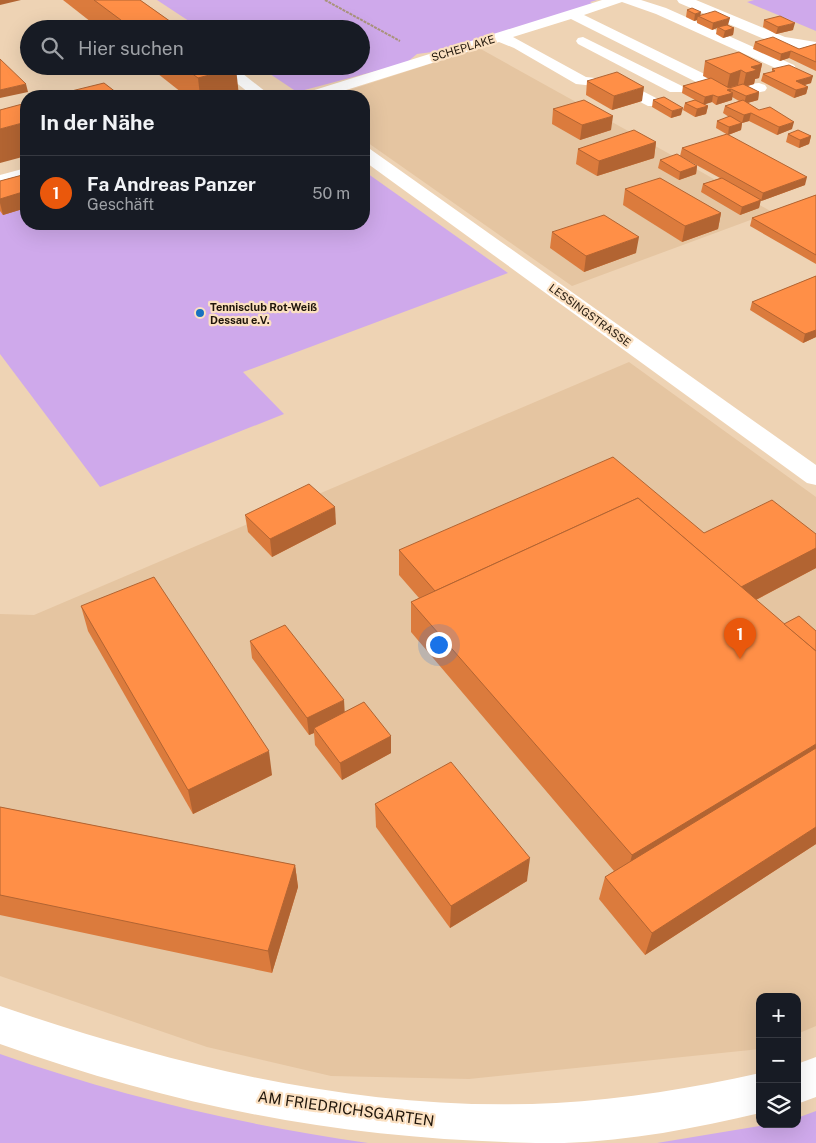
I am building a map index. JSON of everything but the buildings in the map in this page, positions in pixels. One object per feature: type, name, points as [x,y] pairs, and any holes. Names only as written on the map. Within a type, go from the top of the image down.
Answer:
[{"type":"street","name":"SCHEPLAKE","points":[[329,90],[616,0]]},
{"type":"street","points":[[627,0],[661,11],[788,68]]},
{"type":"street","points":[[684,0],[781,41],[816,47]]},
{"type":"street","points":[[572,14],[726,91],[759,88]]},
{"type":"street","points":[[546,22],[676,90]]},
{"type":"street","points":[[500,37],[519,45],[582,81],[618,84],[654,103]]},
{"type":"street","points":[[235,75],[255,90]]},
{"type":"street","name":"LESSINGSTRASSE","points":[[370,157],[816,477]]},
{"type":"street","points":[[0,181],[20,175]]},
{"type":"street","name":"AM FRIEDRICHSGARTEN","points":[[0,1025],[137,1070],[210,1088],[286,1103],[409,1120],[488,1124],[580,1121],[659,1112],[756,1094]]},
{"type":"street","points":[[800,1083],[816,1077]]},
{"type":"path","points":[[325,0],[362,20]]},
{"type":"path","points":[[370,24],[432,58]]},
{"type":"shaded area","points":[[157,0],[597,0],[590,2],[593,4],[440,51],[417,54],[406,63],[370,73],[370,20],[187,20]]},
{"type":"shaded area","points":[[754,0],[816,0],[816,31],[747,2]]},
{"type":"shaded area","points":[[479,48],[772,212],[572,286],[370,144],[370,90],[350,90]]},
{"type":"shaded area","points":[[272,75],[361,75],[305,90],[294,90]]},
{"type":"shaded area","name":"Tennisclub Rot-Weiß Dessau e.V.","points":[[370,175],[508,273],[243,372],[284,414],[100,487],[0,354],[0,192],[20,187],[20,230],[370,230]]},
{"type":"shaded area","points":[[629,362],[816,497],[816,1026],[801,1032],[801,993],[756,993],[756,1049],[469,1079],[331,1076],[207,1047],[0,976],[0,614],[34,615]]},
{"type":"shaded area","points":[[0,1054],[136,1096],[228,1118],[368,1143],[0,1143]]},
{"type":"shaded area","points":[[816,1111],[816,1143],[657,1143],[756,1126],[801,1128],[801,1117]]},
{"type":"place","name":"Tennisclub Rot-Weiß Dessau e.V.","points":[[200,313]]},
{"type":"place","name":"Fa Andreas Panzer","points":[[740,659]]}]
